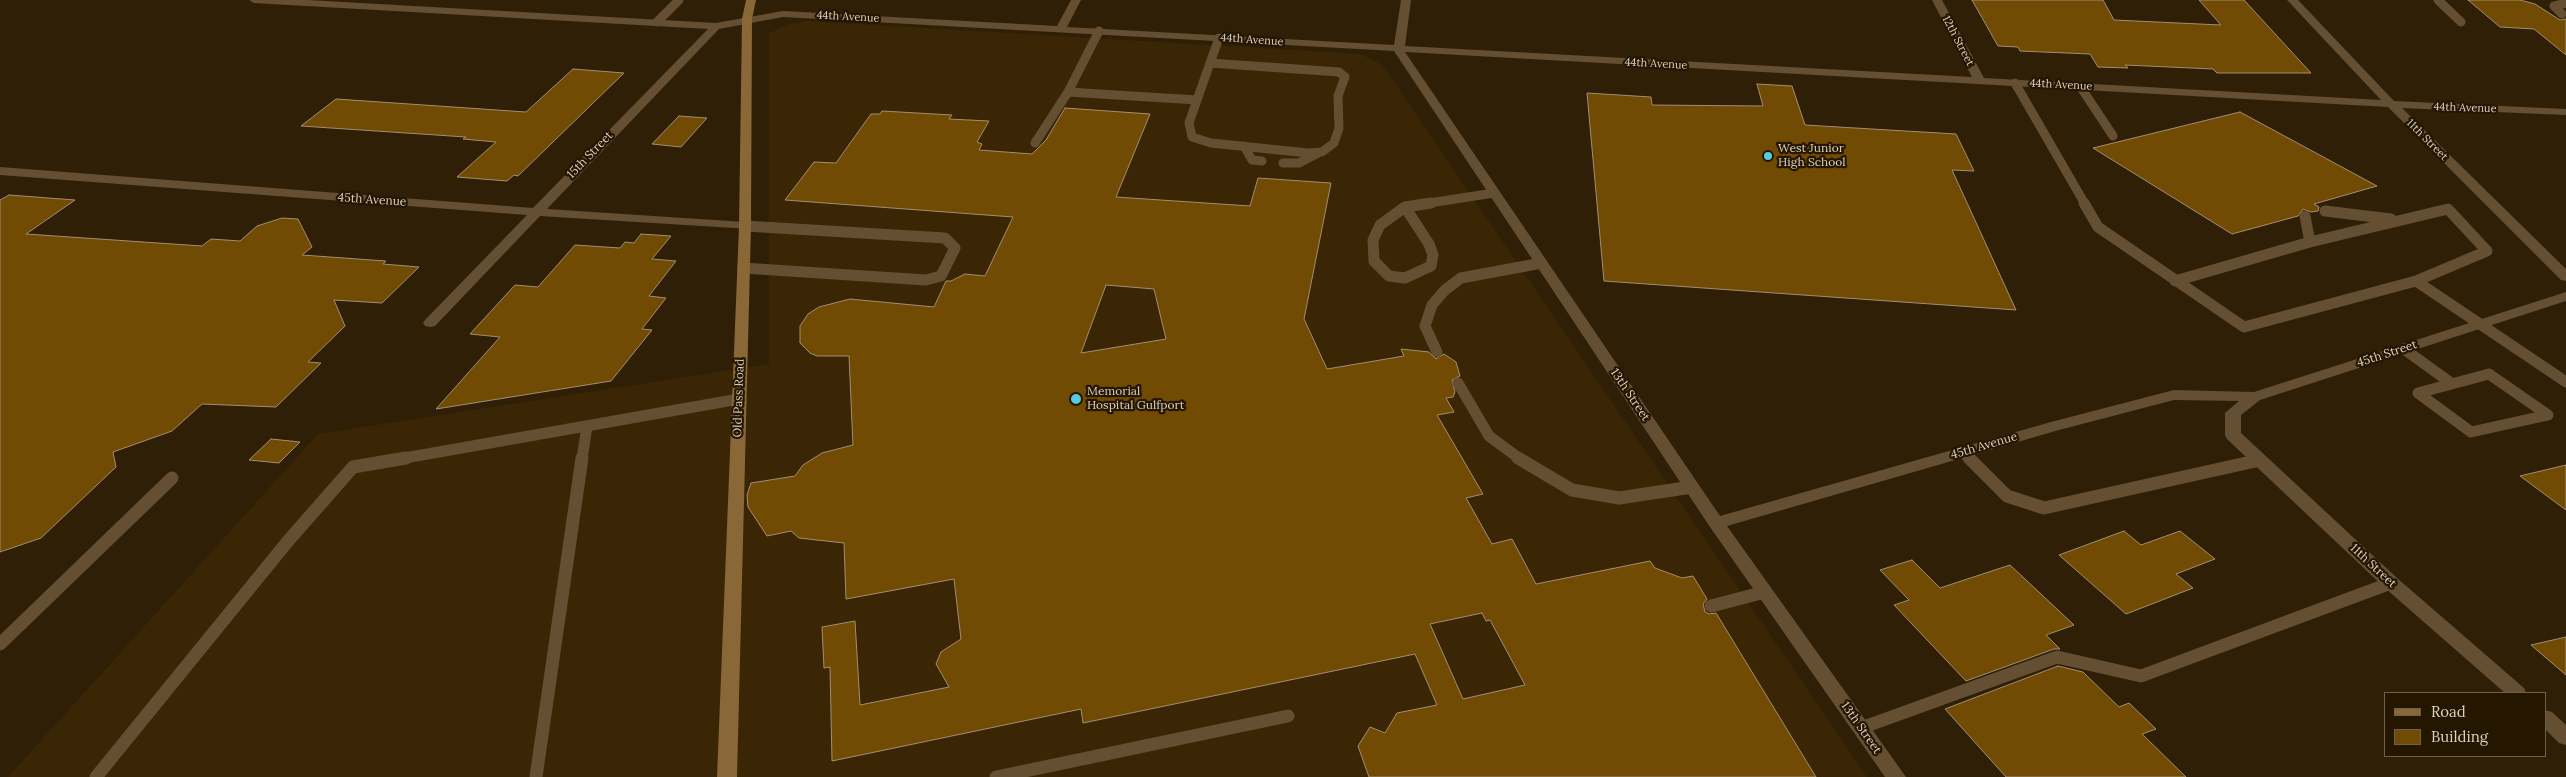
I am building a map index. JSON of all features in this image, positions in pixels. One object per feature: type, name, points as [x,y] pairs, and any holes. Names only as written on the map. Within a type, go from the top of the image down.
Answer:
[{"type":"main road","points":[[747,19],[751,0]]},
{"type":"main road","name":"Old Pass Road","points":[[727,777],[745,226],[747,19]]},
{"type":"street","points":[[254,0],[716,26],[747,19]]},
{"type":"street","points":[[1061,28],[1076,0]]},
{"type":"street","points":[[1400,50],[1406,0]]},
{"type":"street","name":"12th Street","points":[[1936,0],[1980,81]]},
{"type":"street","name":"11th Street","points":[[2292,0],[2391,104],[2566,277]]},
{"type":"street","name":"44th Avenue","points":[[747,19],[783,14],[1061,28],[1400,50],[2566,112]]},
{"type":"street","name":"15th Street","points":[[430,323],[534,212],[716,26]]},
{"type":"street","name":"13th Street","points":[[1400,50],[1716,523],[1896,777]]},
{"type":"street","name":"45th Avenue","points":[[0,171],[534,212],[745,226]]},
{"type":"street","name":"45th Street","points":[[2233,435],[2233,413],[2255,397],[2566,296]]},
{"type":"street","name":"45th Avenue","points":[[1716,523],[1963,452],[2174,395],[2255,397]]},
{"type":"street","name":"11th Street","points":[[2233,435],[2391,583],[2516,692]]},
{"type":"street","points":[[2546,719],[2566,736]]},
{"type":"lane","points":[[657,22],[679,0]]},
{"type":"lane","points":[[2438,0],[2461,22]]},
{"type":"lane","points":[[2562,14],[2554,6],[2566,3]]},
{"type":"lane","points":[[1035,142],[1068,92],[1099,30]]},
{"type":"lane","points":[[1219,38],[1189,123],[1192,137],[1211,143],[1308,153],[1322,152]]},
{"type":"lane","points":[[1210,63],[1339,72],[1345,77],[1338,96],[1339,128],[1334,143],[1322,152],[1299,163],[1282,163]]},
{"type":"lane","points":[[2014,82],[2098,227],[2174,281],[2244,328],[2416,281],[2487,251],[2448,209],[2310,242],[2174,281]]},
{"type":"lane","points":[[2080,86],[2113,136]]},
{"type":"lane","points":[[1068,92],[1197,100]]},
{"type":"lane","points":[[1244,146],[1252,160],[1262,162]]},
{"type":"lane","points":[[1405,207],[1429,244],[1433,255],[1431,266],[1405,278],[1389,276],[1374,261],[1373,240],[1380,224],[1405,207],[1494,193]]},
{"type":"lane","points":[[2325,211],[2396,220]]},
{"type":"lane","points":[[2305,216],[2310,242]]},
{"type":"lane","points":[[743,268],[926,280],[941,276],[955,248],[945,238],[745,226]]},
{"type":"lane","points":[[1437,352],[1425,326],[1432,305],[1445,290],[1461,278],[1542,263]]},
{"type":"lane","points":[[2416,281],[2566,382]]},
{"type":"lane","points":[[2404,349],[2451,383],[2489,374],[2548,415],[2471,432],[2418,393],[2451,383]]},
{"type":"lane","points":[[1458,383],[1490,436],[1525,463],[1572,490],[1619,498],[1692,487]]},
{"type":"lane","points":[[96,777],[288,541],[352,467],[739,399]]},
{"type":"lane","points":[[536,777],[587,426]]},
{"type":"lane","points":[[1963,452],[2007,496],[2044,508],[2260,460]]},
{"type":"lane","points":[[0,644],[172,478]]},
{"type":"lane","points":[[1861,728],[2057,657],[2141,676],[2391,583]]},
{"type":"lane","points":[[1711,606],[1765,592]]},
{"type":"lane","points":[[996,777],[1288,716]]},
{"type":"shaded area","name":"Memorial Hospital Gulfport","points":[[807,21],[1360,54],[1378,62],[1386,70],[1867,777],[8,777],[318,434],[769,364],[769,33],[793,23]]},
{"type":"building","points":[[1972,0],[2103,0],[2114,20],[2221,25],[2199,0],[2244,0],[2311,73],[2217,73],[2213,69],[2125,65],[2128,68],[2098,67],[2090,54],[2020,51],[2018,47],[1998,46]]},
{"type":"building","points":[[2468,0],[2520,0],[2535,4],[2560,20],[2566,19],[2566,55],[2534,29],[2500,27]]},
{"type":"building","points":[[573,69],[624,73],[518,176],[514,175],[507,181],[457,177],[496,142],[463,139],[466,137],[301,126],[336,99],[526,112]]},
{"type":"building","points":[[1757,84],[1792,86],[1805,125],[1956,134],[1974,171],[1952,170],[2016,310],[1604,281],[1587,93],[1651,97],[1652,105],[1763,106]]},
{"type":"building","points":[[1065,108],[1150,114],[1116,197],[1250,206],[1258,178],[1331,183],[1304,319],[1327,369],[1404,356],[1401,349],[1429,352],[1436,359],[1444,354],[1456,362],[1460,376],[1452,380],[1455,392],[1453,397],[1446,398],[1454,412],[1437,415],[1483,494],[1466,498],[1492,544],[1512,539],[1536,584],[1650,561],[1655,568],[1682,578],[1693,576],[1707,599],[1703,604],[1705,612],[1709,614],[1716,613],[1816,777],[1369,777],[1358,746],[1370,727],[1385,733],[1397,713],[1437,705],[1415,654],[1083,723],[1081,709],[832,761],[830,667],[824,668],[822,627],[855,621],[860,705],[949,687],[936,664],[941,652],[961,639],[954,579],[846,599],[844,543],[799,538],[791,531],[767,536],[748,507],[747,495],[751,483],[795,476],[803,465],[822,453],[853,445],[849,356],[817,356],[810,353],[800,343],[800,326],[808,314],[819,307],[850,299],[934,307],[946,281],[951,281],[965,274],[985,276],[1013,217],[785,200],[814,162],[836,163],[871,114],[880,114],[882,111],[952,115],[949,119],[989,121],[977,142],[982,144],[979,150],[1032,154],[1046,140]],"holes":[[[1106,285],[1154,289],[1166,339],[1081,353]],[[1482,613],[1486,621],[1490,620],[1525,685],[1463,699],[1430,624]]]},
{"type":"building","points":[[2240,112],[2377,186],[2314,204],[2319,207],[2318,211],[2311,212],[2303,209],[2298,216],[2232,234],[2093,148]]},
{"type":"building","points":[[679,116],[707,118],[681,147],[652,144]]},
{"type":"building","points":[[9,195],[75,200],[26,234],[202,246],[211,239],[240,241],[257,226],[282,218],[298,219],[312,247],[302,255],[386,261],[383,264],[419,267],[382,303],[334,300],[345,326],[308,362],[321,363],[276,407],[202,404],[172,431],[113,452],[116,467],[41,538],[0,552],[0,200]]},
{"type":"building","points":[[641,234],[671,236],[652,259],[676,261],[649,296],[666,298],[642,329],[652,330],[611,381],[436,409],[500,337],[470,334],[515,285],[538,287],[575,245],[620,248],[625,242],[634,243]]},
{"type":"building","points":[[271,439],[300,442],[279,463],[249,460]]},
{"type":"building","points":[[2566,465],[2566,510],[2520,476]]},
{"type":"building","points":[[2124,531],[2141,545],[2180,531],[2215,559],[2176,574],[2193,588],[2126,614],[2059,555]]},
{"type":"building","points":[[1912,560],[1940,588],[2010,565],[2074,625],[2046,635],[2060,649],[2054,649],[1966,681],[1894,605],[1909,600],[1880,570]]},
{"type":"building","points":[[2566,637],[2566,675],[2531,645]]},
{"type":"building","points":[[2058,666],[2083,672],[2119,707],[2129,703],[2156,729],[2142,734],[2186,777],[2006,777],[1945,709]]},
{"type":"place","name":"West Junior High School","points":[[1768,156]]},
{"type":"place","name":"Memorial Hospital Gulfport","points":[[1076,399]]}]
